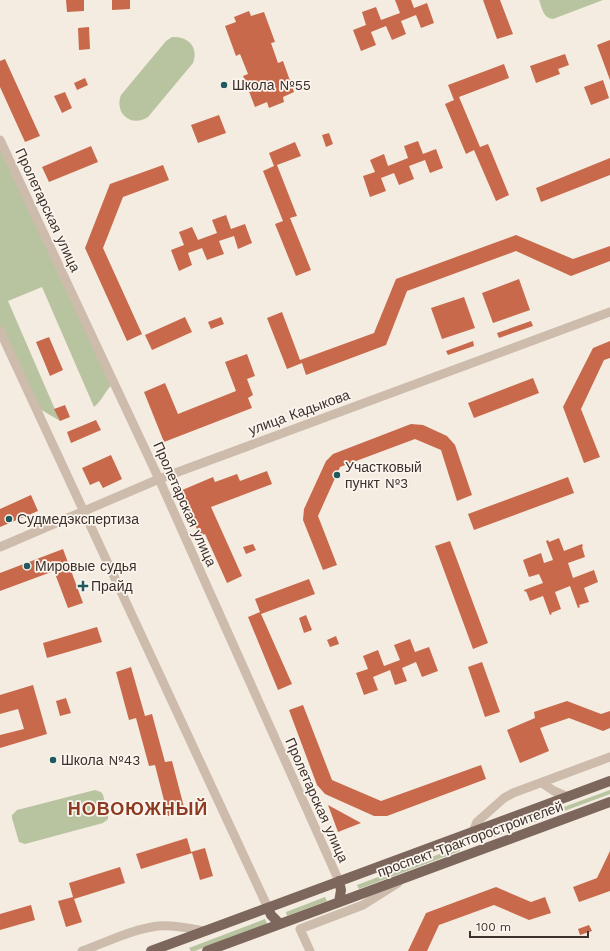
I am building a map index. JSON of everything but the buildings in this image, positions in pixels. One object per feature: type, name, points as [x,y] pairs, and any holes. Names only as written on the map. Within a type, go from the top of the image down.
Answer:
[{"type":"main road","name":"проспект Тракторостроителей","points":[[151,951],[178,946],[204,931],[610,781]]},
{"type":"main road","name":"проспект Тракторостроителей","points":[[208,951],[610,802]]},
{"type":"main road","points":[[339,882],[339,902]]},
{"type":"main road","points":[[268,908],[271,915],[280,924]]},
{"type":"street","name":"Пролетарская улица","points":[[0,140],[159,479],[339,882]]},
{"type":"street","name":"улица Кадыкова","points":[[0,547],[159,479],[610,312]]},
{"type":"street","points":[[0,331],[83,511],[150,651],[268,908]]},
{"type":"street","name":"проспект Тракторостроителей","points":[[473,832],[477,822],[504,798],[513,793],[610,757]]},
{"type":"street","points":[[542,783],[554,791],[568,797]]},
{"type":"street","points":[[280,924],[300,929],[362,905],[410,876]]},
{"type":"street","points":[[82,951],[140,930],[158,926],[174,926],[204,931]]},
{"type":"street","points":[[300,929],[310,951]]},
{"type":"green space","points":[[539,0],[603,0],[553,19],[545,15]]},
{"type":"green space","points":[[172,37],[183,38],[191,44],[194,52],[193,63],[148,117],[136,121],[130,120],[122,113],[120,108],[119,102],[121,95],[166,41]]},
{"type":"green space","points":[[0,142],[114,383],[94,407],[42,287],[8,301],[60,421],[35,406],[0,330]]},
{"type":"green space","points":[[95,790],[101,792],[103,795],[108,815],[108,819],[103,823],[25,844],[19,842],[12,818],[12,815],[17,810]]},
{"type":"green space","points":[[610,790],[610,794],[489,839],[488,835]]},
{"type":"green space","points":[[458,847],[460,851],[359,889],[357,885]]},
{"type":"green space","points":[[325,897],[327,901],[287,916],[286,912]]},
{"type":"green space","points":[[265,919],[267,924],[195,951],[191,951],[189,948]]},
{"type":"place","name":"Школа №55","points":[[224,85]]},
{"type":"place","name":"Участковый пункт №3","points":[[337,475]]},
{"type":"place","name":"Судмедэкспертиза","points":[[9,519]]},
{"type":"place","name":"Мировые судья","points":[[27,566]]},
{"type":"place","name":"Прайд","points":[[83,586]]},
{"type":"place","name":"Школа №43","points":[[53,760]]},
{"type":"district","name":"НОВОЮЖНЫЙ","points":[[138,808]]}]
